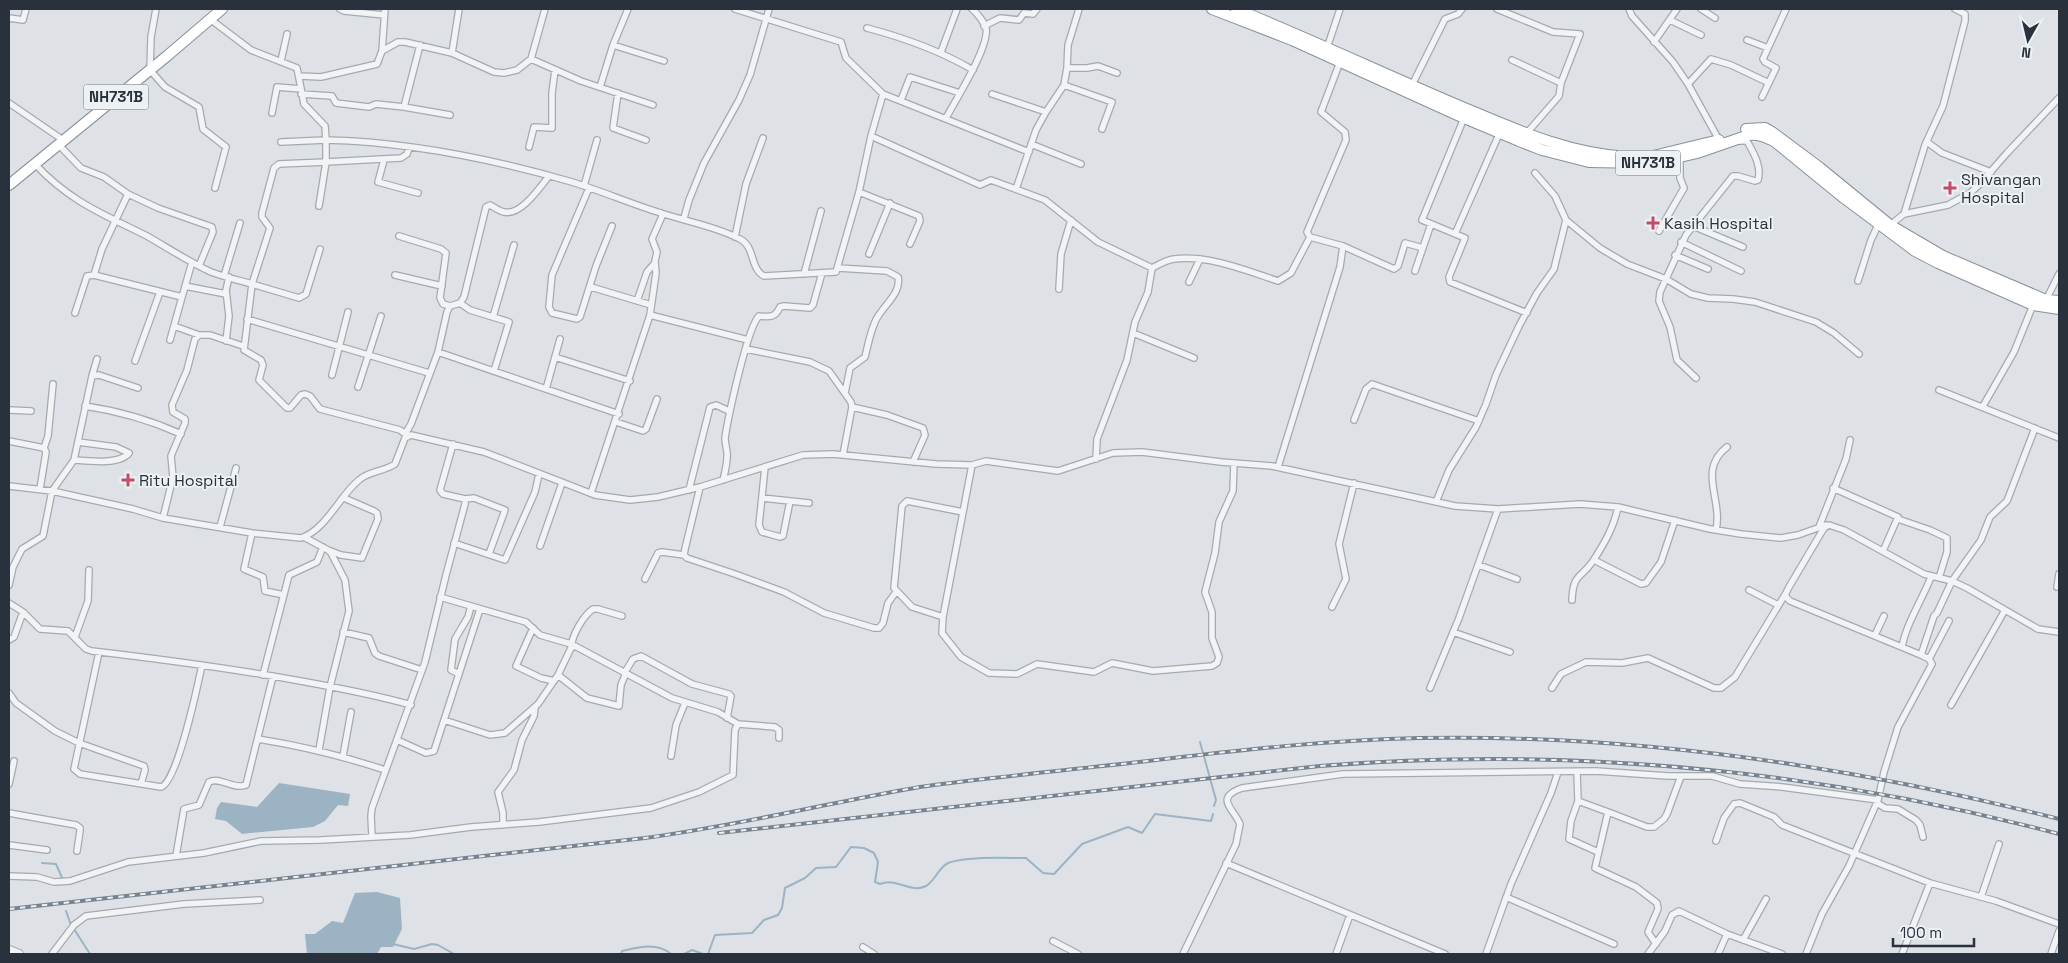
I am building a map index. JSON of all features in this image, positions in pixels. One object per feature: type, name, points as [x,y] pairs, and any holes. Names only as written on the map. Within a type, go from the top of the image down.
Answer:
[{"type":"highway","name":"NH731B","points":[[9,185],[211,14],[222,9]]},
{"type":"highway","name":"NH731B","points":[[1212,9],[1292,40],[1464,118],[1542,150],[1589,162],[1644,163],[1680,158],[1757,134],[1774,141],[1914,251],[1938,264],[2033,305],[2059,309]]},
{"type":"highway","points":[[1236,9],[1302,35],[1327,48],[1526,134],[1560,146],[1594,154],[1627,157],[1656,156],[1719,140],[1747,129],[1765,128],[1820,167],[1884,227],[1943,256],[2046,300],[2059,301]]},
{"type":"highway","name":"NH731B","points":[[9,178],[60,140]]},
{"type":"street","points":[[9,18],[23,20],[26,9]]},
{"type":"street","points":[[156,9],[151,37],[150,66],[165,87],[199,107],[203,128],[226,147],[214,188]]},
{"type":"street","points":[[300,76],[321,77],[374,65],[382,51],[385,12],[344,11],[340,9]]},
{"type":"street","points":[[452,53],[460,9]]},
{"type":"street","points":[[382,51],[398,42],[420,45],[452,53],[497,72],[517,70],[530,58],[545,9]]},
{"type":"street","points":[[600,87],[613,45],[628,9]]},
{"type":"street","points":[[735,9],[841,42],[846,58],[883,94],[1028,152]]},
{"type":"street","points":[[684,218],[704,163],[739,100],[750,75],[769,9]]},
{"type":"street","points":[[941,52],[957,9]]},
{"type":"street","points":[[946,118],[973,70],[986,34],[984,26],[972,9]]},
{"type":"street","points":[[984,26],[1000,18],[1019,20],[1022,14],[1035,13],[1037,9]]},
{"type":"street","points":[[1016,189],[1031,144],[1046,112],[1064,85],[1068,68],[1068,45],[1079,9]]},
{"type":"street","points":[[1327,48],[1340,9]]},
{"type":"street","points":[[1412,85],[1445,19],[1458,14],[1462,9]]},
{"type":"street","points":[[1497,9],[1553,32],[1580,34],[1561,83],[1559,96],[1526,134]]},
{"type":"street","points":[[1629,9],[1632,16],[1673,62],[1688,84],[1719,140]]},
{"type":"street","points":[[1654,42],[1677,9]]},
{"type":"street","points":[[1701,9],[1715,18]]},
{"type":"street","points":[[1762,97],[1776,68],[1763,60],[1786,9]]},
{"type":"street","points":[[1904,214],[1927,142],[1943,106],[1965,21],[1965,14],[1955,9]]},
{"type":"street","points":[[211,14],[251,50],[297,68],[304,104],[325,126],[326,162],[319,206]]},
{"type":"street","points":[[1670,20],[1701,35]]},
{"type":"street","points":[[868,28],[912,40],[941,52],[973,70]]},
{"type":"street","points":[[281,61],[286,34]]},
{"type":"street","points":[[1747,40],[1768,48]]},
{"type":"street","points":[[404,108],[420,45]]},
{"type":"street","points":[[613,45],[664,61]]},
{"type":"street","points":[[530,58],[581,81],[653,106]]},
{"type":"street","points":[[1688,84],[1711,59],[1731,65],[1769,83]]},
{"type":"street","points":[[1512,60],[1561,83]]},
{"type":"street","points":[[1340,62],[1321,112],[1346,132],[1346,140],[1307,232],[1310,237],[1343,246],[1394,269],[1398,266],[1405,243],[1423,248]]},
{"type":"street","points":[[1068,68],[1098,66],[1116,73]]},
{"type":"street","points":[[529,147],[534,127],[552,128],[552,93],[555,70]]},
{"type":"street","points":[[901,100],[910,76],[960,93]]},
{"type":"street","points":[[1064,85],[1112,102],[1102,129]]},
{"type":"street","points":[[272,113],[277,87],[332,96],[336,103],[370,107],[376,104],[450,115]]},
{"type":"street","points":[[618,93],[614,128],[646,140]]},
{"type":"street","points":[[281,142],[326,140],[409,148],[481,158],[586,187],[663,214],[708,225],[746,242],[760,274],[771,276],[832,273],[838,268],[859,192],[870,136],[883,94]]},
{"type":"street","points":[[992,94],[1046,112]]},
{"type":"street","points":[[1858,281],[1871,240],[1884,227],[1904,214],[1955,203],[1980,186],[2059,98]]},
{"type":"street","points":[[9,103],[60,140],[81,168],[104,177],[128,194],[158,208],[212,227],[213,232],[199,266]]},
{"type":"street","points":[[1464,118],[1422,220],[1464,237],[1465,241],[1449,281],[1527,313]]},
{"type":"street","points":[[1455,234],[1500,132]]},
{"type":"street","points":[[870,136],[980,185],[992,180],[1045,200],[1098,242],[1152,268],[1172,259],[1200,259],[1278,280],[1291,273],[1310,237]]},
{"type":"street","points":[[735,237],[746,184],[763,138]]},
{"type":"street","points":[[597,140],[586,187],[552,275],[550,310],[577,319],[580,317],[596,266],[612,226]]},
{"type":"street","points":[[1696,378],[1679,364],[1674,354],[1670,327],[1659,298],[1681,242],[1733,176],[1755,182],[1758,180],[1760,171],[1749,143],[1734,141]]},
{"type":"street","points":[[1927,142],[1942,152],[1991,172]]},
{"type":"street","points":[[1031,144],[1081,164]]},
{"type":"street","points":[[409,148],[405,157],[384,160],[279,164],[274,168],[262,214],[270,228],[252,284],[243,346],[246,353],[261,360],[263,365],[258,380],[287,408],[290,408],[301,395],[305,394],[310,396],[320,409],[382,425],[407,435],[484,452],[591,493],[630,500],[658,497],[689,490],[804,455],[843,455],[913,462],[972,465],[986,461],[1058,471],[1113,454],[1142,452],[1278,467],[1455,506],[1498,509],[1580,504],[1618,508],[1716,530],[1785,538],[1826,525],[1844,530],[1932,577],[1952,582],[2038,629],[2059,632]]},
{"type":"street","points":[[1660,231],[1684,188],[1680,178],[1680,158]]},
{"type":"street","points":[[384,160],[378,182],[418,193]]},
{"type":"street","points":[[34,164],[50,181],[79,202],[199,266],[252,284],[303,298],[306,294],[320,249]]},
{"type":"street","points":[[1535,173],[1555,196],[1566,220],[1600,248],[1627,264],[1666,280],[1691,294],[1708,298],[1755,302],[1816,322],[1827,327],[1859,354]]},
{"type":"street","points":[[399,236],[441,249],[446,253],[440,302],[450,306],[460,303],[465,292],[486,207],[490,205],[503,212],[510,212],[531,200],[549,176]]},
{"type":"street","points":[[859,192],[920,218],[910,244]]},
{"type":"street","points":[[94,274],[102,249],[128,194]]},
{"type":"street","points":[[869,254],[890,204]]},
{"type":"street","points":[[804,274],[821,211]]},
{"type":"street","points":[[591,493],[630,381],[650,315],[656,273],[654,264],[657,252],[652,239],[663,214]]},
{"type":"street","points":[[1059,289],[1061,254],[1071,220]]},
{"type":"street","points":[[1436,502],[1449,470],[1479,421],[1496,375],[1537,293],[1554,270],[1566,220]]},
{"type":"street","points":[[226,340],[229,316],[226,276],[240,223]]},
{"type":"street","points":[[1414,271],[1431,224]]},
{"type":"street","points":[[1693,226],[1743,248]]},
{"type":"street","points":[[1681,242],[1741,271]]},
{"type":"street","points":[[493,316],[514,245]]},
{"type":"street","points":[[1278,467],[1340,267],[1343,246]]},
{"type":"street","points":[[1675,254],[1708,269]]},
{"type":"street","points":[[1189,282],[1200,259]]},
{"type":"street","points":[[170,340],[192,262]]},
{"type":"street","points":[[637,301],[647,272],[654,264]]},
{"type":"street","points":[[838,268],[887,271],[898,277],[899,280],[898,290],[874,323],[866,357],[850,368],[845,393]]},
{"type":"street","points":[[1096,459],[1097,439],[1127,360],[1135,322],[1148,292],[1152,268]]},
{"type":"street","points":[[724,480],[728,455],[725,442],[729,411],[748,340],[758,316],[773,317],[777,315],[780,307],[784,306],[810,308],[813,305],[822,273]]},
{"type":"street","points":[[75,313],[87,276],[94,274],[182,297]]},
{"type":"street","points":[[2046,300],[2059,274]]},
{"type":"street","points":[[395,275],[442,286]]},
{"type":"street","points":[[185,286],[226,294]]},
{"type":"street","points":[[591,286],[651,305]]},
{"type":"street","points":[[135,361],[160,292]]},
{"type":"street","points":[[460,303],[470,310],[509,322],[494,371]]},
{"type":"street","points":[[1982,406],[2014,352],[2033,305]]},
{"type":"street","points":[[304,537],[330,515],[357,481],[394,464],[438,352],[450,306]]},
{"type":"street","points":[[332,375],[348,312]]},
{"type":"street","points":[[650,315],[748,340]]},
{"type":"street","points":[[358,387],[381,316]]},
{"type":"street","points":[[247,319],[429,373]]},
{"type":"street","points":[[174,326],[199,335],[206,334],[243,346]]},
{"type":"street","points":[[1133,333],[1194,358]]},
{"type":"street","points":[[163,518],[173,477],[171,456],[181,434],[185,419],[173,412],[172,405],[187,370],[195,339],[199,335]]},
{"type":"street","points":[[546,388],[560,339]]},
{"type":"street","points":[[746,349],[816,365],[829,371],[845,393],[852,407],[843,455]]},
{"type":"street","points":[[438,352],[619,414]]},
{"type":"street","points":[[555,357],[630,381]]},
{"type":"street","points":[[9,582],[13,567],[22,549],[43,536],[52,491],[74,460],[97,359]]},
{"type":"street","points":[[92,376],[99,375],[138,388]]},
{"type":"street","points":[[40,489],[53,384]]},
{"type":"street","points":[[1354,420],[1366,389],[1372,384],[1479,421]]},
{"type":"street","points":[[1939,390],[2059,438]]},
{"type":"street","points":[[616,422],[643,431],[646,429],[658,399]]},
{"type":"street","points":[[689,490],[710,407],[716,405],[729,411]]},
{"type":"street","points":[[85,406],[120,412],[157,423],[181,434]]},
{"type":"street","points":[[852,407],[887,415],[923,428],[925,435],[913,462]]},
{"type":"street","points":[[9,410],[30,411]]},
{"type":"street","points":[[1921,655],[1934,616],[1952,582],[1981,540],[1990,517],[2007,501],[2035,428]]},
{"type":"street","points":[[1819,527],[1846,459],[1850,440]]},
{"type":"street","points":[[9,441],[44,448]]},
{"type":"street","points":[[74,460],[104,461],[124,458],[128,453],[116,447],[78,442]]},
{"type":"street","points":[[453,444],[440,490],[443,494],[465,499],[474,498],[505,510],[489,554]]},
{"type":"street","points":[[1716,530],[1719,517],[1711,479],[1717,457],[1727,447]]},
{"type":"street","points":[[972,465],[943,617],[942,633],[961,657],[989,672],[1017,674],[1036,664],[1094,672],[1112,663],[1153,671],[1217,664],[1219,657],[1212,638],[1212,612],[1205,592],[1215,553],[1219,522],[1233,491],[1234,463]]},
{"type":"street","points":[[765,467],[759,528],[762,532],[780,537],[783,536],[790,501]]},
{"type":"street","points":[[220,527],[236,468]]},
{"type":"street","points":[[454,543],[505,560],[535,492],[539,474]]},
{"type":"street","points":[[540,546],[562,482]]},
{"type":"street","points":[[1332,607],[1346,579],[1339,544],[1354,483]]},
{"type":"street","points":[[9,486],[52,491],[133,509],[163,518],[252,533],[304,537],[341,555],[362,558],[378,519],[377,513],[344,498]]},
{"type":"street","points":[[684,555],[700,487]]},
{"type":"street","points":[[1833,488],[1895,515],[1898,519],[1947,538],[1947,552],[1939,578]]},
{"type":"street","points":[[762,498],[809,503]]},
{"type":"street","points":[[372,836],[371,816],[385,770],[392,758],[422,670],[465,499]]},
{"type":"street","points":[[943,617],[912,607],[896,592],[893,584],[904,503],[907,501],[964,512]]},
{"type":"street","points":[[1572,600],[1572,588],[1576,579],[1594,560],[1613,526],[1618,508]]},
{"type":"street","points":[[1430,688],[1453,632],[1498,509]]},
{"type":"street","points":[[1882,551],[1898,519]]},
{"type":"street","points":[[1594,560],[1637,582],[1646,583],[1661,562],[1675,520]]},
{"type":"street","points":[[1552,688],[1561,674],[1586,662],[1622,664],[1648,658],[1714,688],[1721,688],[1735,677],[1826,525]]},
{"type":"street","points":[[252,533],[244,569],[262,577],[264,591],[284,596]]},
{"type":"street","points":[[263,675],[289,575],[317,562],[326,548]]},
{"type":"street","points":[[319,750],[330,686],[349,612],[346,586],[326,548]]},
{"type":"street","points":[[645,578],[658,554],[662,552],[684,555],[691,560],[784,592],[824,614],[874,628],[879,628],[883,623],[887,606],[896,592]]},
{"type":"street","points":[[1478,565],[1517,579]]},
{"type":"street","points":[[75,638],[88,601],[89,570]]},
{"type":"street","points":[[2059,574],[2057,587],[2059,587]]},
{"type":"street","points":[[1902,647],[1905,632],[1922,602],[1932,577]]},
{"type":"street","points":[[1749,590],[1778,605]]},
{"type":"street","points":[[1786,593],[1786,597],[1790,601],[1921,655],[1929,659],[1932,664],[1898,727],[1877,802],[1855,852],[1822,914],[1806,954]]},
{"type":"street","points":[[440,597],[526,622],[540,635],[580,648],[672,698],[718,712],[738,724],[775,727],[779,730],[779,738]]},
{"type":"street","points":[[9,604],[23,612],[40,629],[68,632],[86,649],[273,676],[330,686],[411,705]]},
{"type":"street","points":[[459,674],[451,670],[455,639],[468,617],[471,606]]},
{"type":"street","points":[[397,740],[426,753],[431,753],[437,746],[480,609]]},
{"type":"street","points":[[444,720],[490,735],[505,733],[534,708],[554,681],[584,620],[593,609],[622,616]]},
{"type":"street","points":[[1951,705],[2005,610]]},
{"type":"street","points":[[9,640],[14,637],[23,612]]},
{"type":"street","points":[[1875,636],[1884,616]]},
{"type":"street","points":[[1929,659],[1949,621]]},
{"type":"street","points":[[533,628],[516,666],[541,678],[554,681]]},
{"type":"street","points":[[343,632],[369,638],[375,653],[379,656],[422,670]]},
{"type":"street","points":[[1453,632],[1510,652]]},
{"type":"street","points":[[99,652],[79,743],[75,765],[76,772],[161,787],[167,784],[180,752],[202,665]]},
{"type":"street","points":[[558,675],[587,698],[619,706],[621,685],[626,673],[633,660],[641,656],[692,684],[732,696],[727,718]]},
{"type":"street","points":[[176,856],[184,809],[200,805],[207,785],[211,780],[239,786],[246,785],[273,676]]},
{"type":"street","points":[[9,693],[16,703],[55,731],[79,743],[144,766],[142,784]]},
{"type":"street","points":[[671,756],[676,725],[685,703]]},
{"type":"street","points":[[503,825],[498,792],[514,770],[522,740],[534,716],[534,708]]},
{"type":"street","points":[[342,756],[351,712]]},
{"type":"street","points":[[9,876],[37,876],[54,882],[70,881],[128,862],[204,853],[261,841],[410,835],[651,808],[699,792],[732,775],[735,730],[738,724]]},
{"type":"street","points":[[258,739],[319,750],[385,770]]},
{"type":"street","points":[[9,784],[14,761]]},
{"type":"street","points":[[1183,954],[1236,844],[1240,824],[1228,806],[1228,796],[1231,792],[1242,788],[1343,774],[1596,771],[1712,776],[1740,784],[1782,787],[1877,802],[1886,808],[1898,809],[1916,820],[1920,825],[1923,837]]},
{"type":"street","points":[[1486,954],[1506,897],[1552,793],[1558,772]]},
{"type":"street","points":[[1577,772],[1578,801],[1571,821],[1569,839],[1598,852]]},
{"type":"street","points":[[1578,801],[1647,827],[1654,827],[1664,820],[1681,776]]},
{"type":"street","points":[[1716,841],[1724,818],[1736,803],[1774,817],[1782,826],[1855,852],[1930,883],[1981,897],[2059,924]]},
{"type":"street","points":[[1608,812],[1594,868],[1636,887],[1657,903],[1658,909],[1648,932],[1656,944]]},
{"type":"street","points":[[9,813],[76,825],[80,828],[77,851]]},
{"type":"street","points":[[1981,897],[1998,844]]},
{"type":"street","points":[[9,845],[47,850]]},
{"type":"street","points":[[1226,863],[1444,954]]},
{"type":"street","points":[[1902,954],[1930,883]]},
{"type":"street","points":[[1506,897],[1614,944]]},
{"type":"street","points":[[1743,940],[1766,899]]},
{"type":"street","points":[[52,954],[72,927],[86,916],[222,901],[260,900]]},
{"type":"street","points":[[1648,954],[1665,932],[1672,915],[1679,910],[1727,934],[1782,954]]},
{"type":"street","points":[[1336,954],[1350,915]]},
{"type":"street","points":[[2050,954],[2059,931]]},
{"type":"street","points":[[1718,954],[1727,934]]},
{"type":"street","points":[[1053,941],[1078,954]]},
{"type":"street","points":[[863,948],[874,954]]},
{"type":"street","points":[[9,950],[19,954]]},
{"type":"water","points":[[279,783],[350,794],[348,806],[338,805],[325,821],[313,827],[242,834],[226,821],[215,819],[217,808],[221,802],[257,807]]},
{"type":"water","points":[[377,892],[400,898],[402,929],[393,947],[381,947],[377,954],[307,954],[305,934],[315,934],[332,921],[343,923],[355,893]]},
{"type":"waterway","points":[[1200,742],[1216,800],[1214,806]]},
{"type":"waterway","points":[[708,954],[715,935],[752,933],[764,920],[778,915],[782,908],[785,888],[805,878],[816,868],[836,867],[851,847],[864,848],[874,853],[878,862],[875,882],[880,884],[892,882],[920,888],[929,884],[948,863],[965,859],[1026,858],[1043,873],[1054,874],[1082,844],[1128,827],[1142,833],[1155,814],[1211,821],[1213,814]]},
{"type":"waterway","points":[[42,863],[56,864],[63,880]]},
{"type":"waterway","points":[[66,911],[71,925]]},
{"type":"waterway","points":[[74,929],[90,954]]},
{"type":"waterway","points":[[393,944],[414,949],[432,944],[438,945],[454,954]]},
{"type":"waterway","points":[[621,954],[622,951],[648,946],[666,950],[671,954]]},
{"type":"waterway","points":[[684,954],[692,950],[703,954]]},
{"type":"railway","points":[[9,909],[645,838],[733,824],[934,785],[1250,749],[1386,739],[1501,738],[1582,742],[1742,757],[1902,783],[2059,819]]},
{"type":"railway","points":[[719,833],[1320,766],[1413,761],[1507,759],[1693,768],[1785,779],[1877,794],[1968,812],[2059,834]]},
{"type":"place","name":"Shivangan Hospital","points":[[1950,188]]},
{"type":"place","name":"Kasih Hospital","points":[[1653,223]]},
{"type":"place","name":"Ritu Hospital","points":[[128,480]]}]
